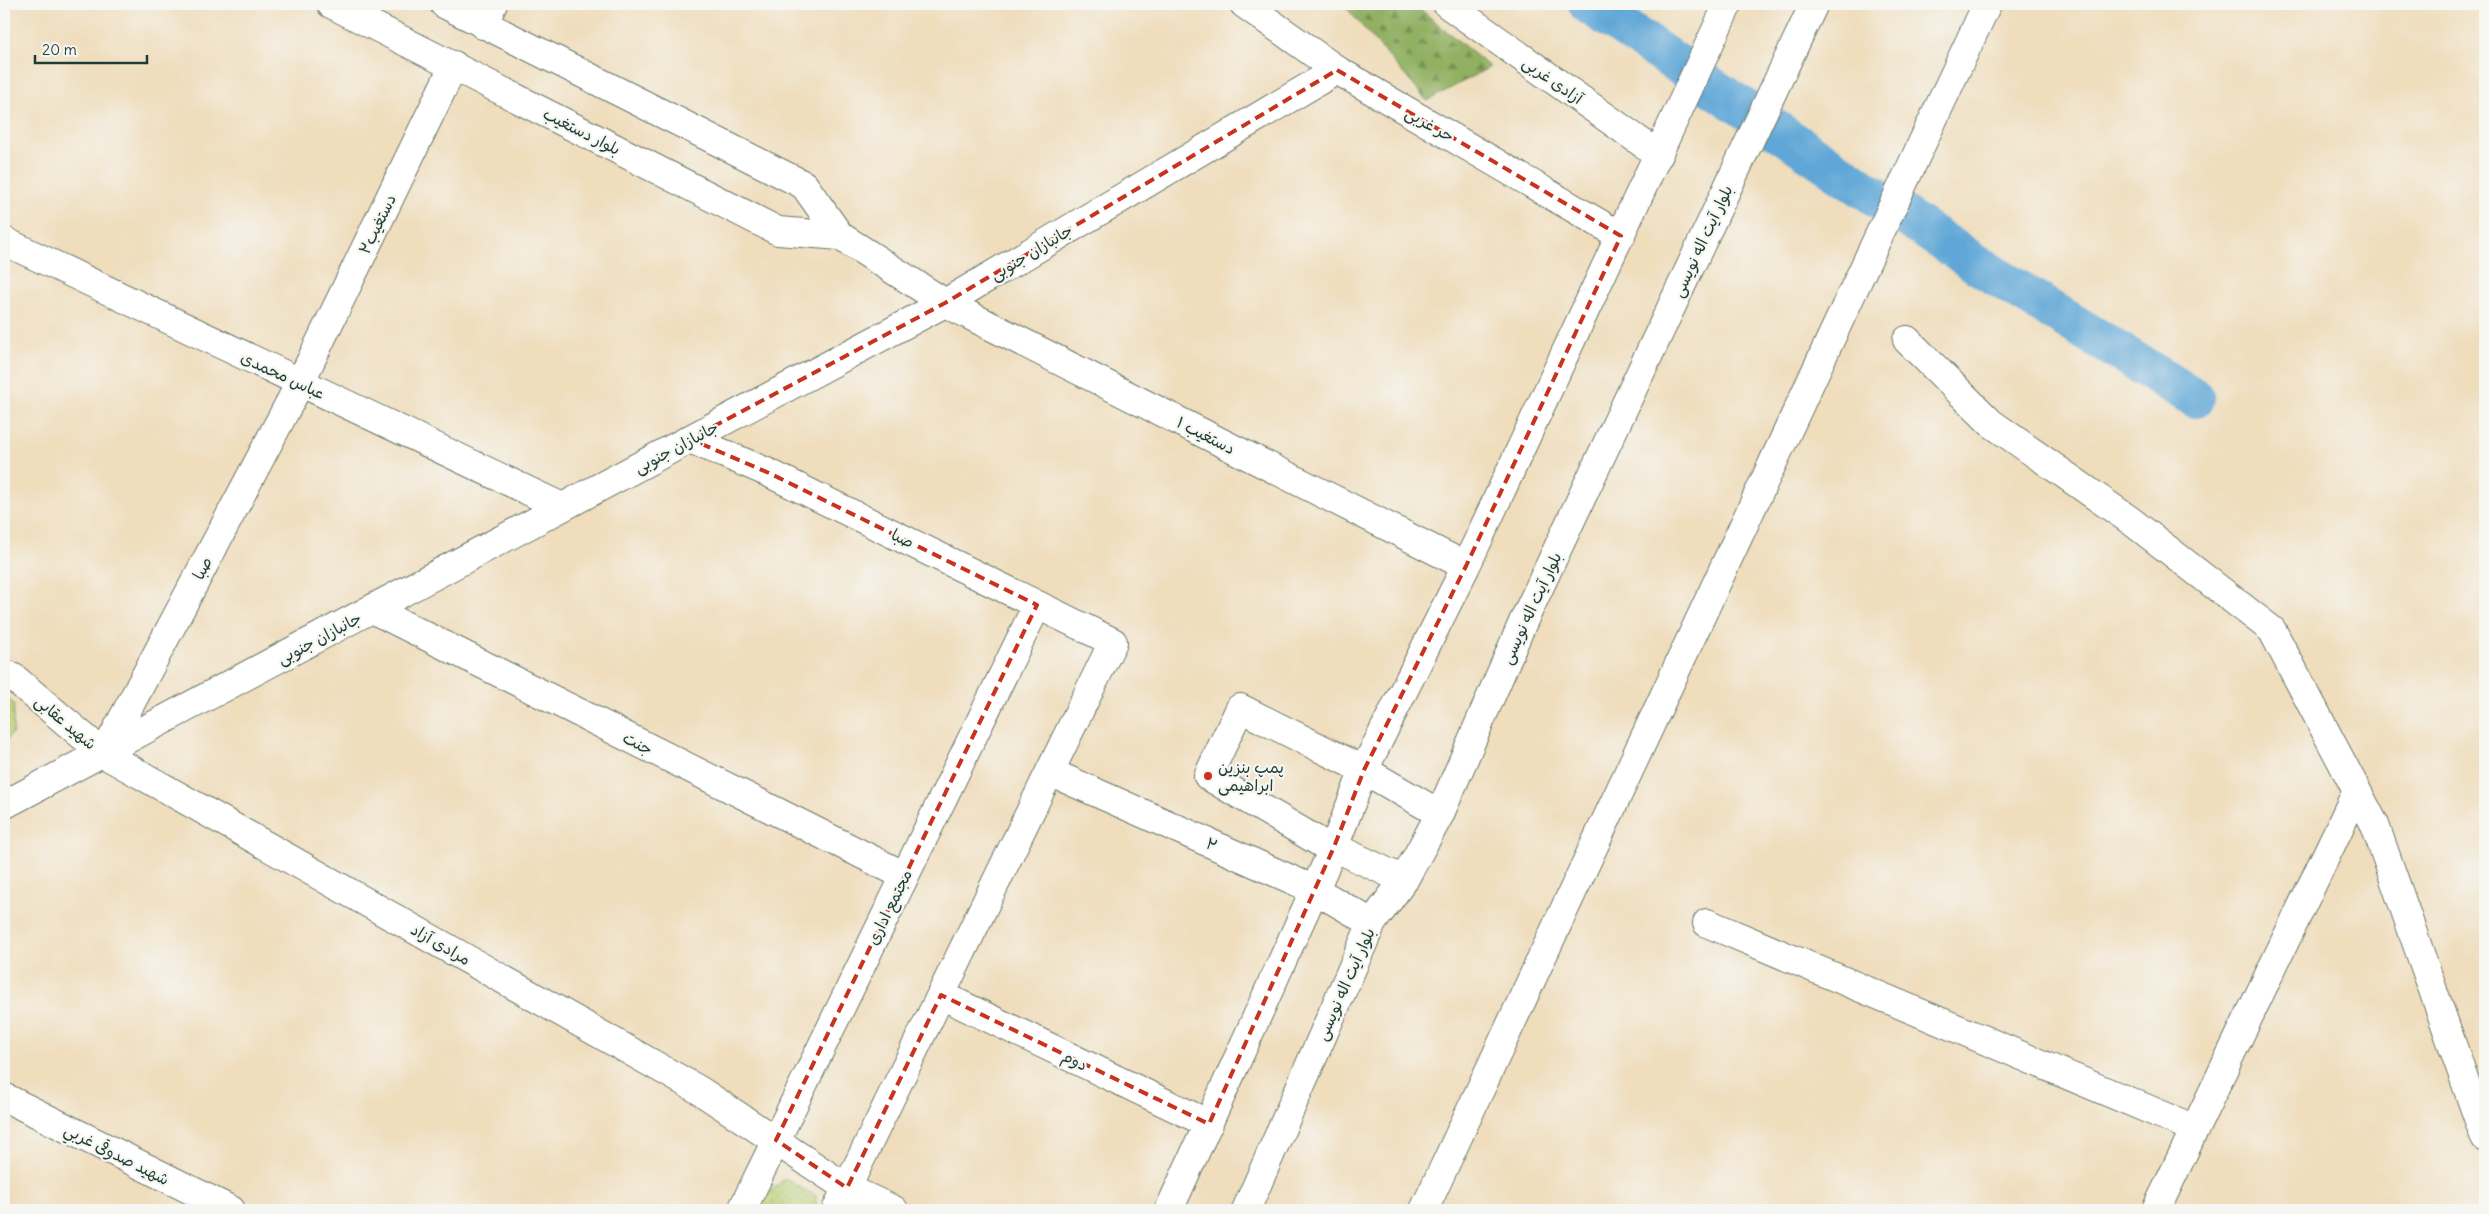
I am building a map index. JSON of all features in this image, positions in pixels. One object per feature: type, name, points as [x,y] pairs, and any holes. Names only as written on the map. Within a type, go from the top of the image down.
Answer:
[{"type":"street","name":"بلوار دستغیب","points":[[331,4],[778,231],[840,236]]},
{"type":"street","name":"بلوار دستغیب","points":[[444,4],[488,14],[804,185],[840,236],[945,303]]},
{"type":"street","name":"حر غربی","points":[[1244,4],[1337,70],[1621,236]]},
{"type":"street","name":"آزادی غربی","points":[[1447,4],[1659,155]]},
{"type":"street","points":[[1169,1210],[1315,890],[1364,770],[1466,566],[1728,4]]},
{"type":"street","name":"بلوار آیت اله نویسی","points":[[1246,1210],[1372,923],[1404,880],[1440,814],[1523,622],[1814,4]]},
{"type":"street","points":[[1424,1210],[1987,4]]},
{"type":"street","name":"دستغیب۲","points":[[300,383],[454,65]]},
{"type":"street","name":"جانبازان جنوبی","points":[[4,805],[104,754],[945,303],[1337,70]]},
{"type":"street","name":"عباس محمدی","points":[[4,242],[562,507]]},
{"type":"street","name":"دستغیب ۱","points":[[945,303],[1466,566]]},
{"type":"street","points":[[1907,340],[1991,423],[2131,521],[2272,630],[2375,825],[2485,1138]]},
{"type":"street","name":"صبا","points":[[104,754],[300,383]]},
{"type":"street","name":"صبا","points":[[690,439],[769,473],[1113,642],[1050,772]]},
{"type":"street","name":"مجتمع اداری","points":[[742,1210],[1037,605]]},
{"type":"street","name":"جنت","points":[[372,609],[905,876]]},
{"type":"street","name":"شهید عقابی","points":[[4,673],[14,678],[104,754]]},
{"type":"street","points":[[1404,880],[1334,847],[1326,846],[1208,776],[1240,708],[1364,770],[1440,814]]},
{"type":"street","name":"مرادی آزاد","points":[[104,754],[699,1090],[776,1140],[842,1199],[894,1210]]},
{"type":"street","points":[[842,1199],[1050,772]]},
{"type":"street","name":"۲","points":[[1050,772],[1315,890],[1372,923]]},
{"type":"street","points":[[2156,1210],[2357,791]]},
{"type":"street","points":[[1706,923],[2195,1129]]},
{"type":"street","name":"دوم","points":[[941,995],[1209,1124]]},
{"type":"street","name":"شهید صدوقی غربي","points":[[4,1097],[230,1210]]},
{"type":"highlighted area","points":[[1337,70],[1621,236],[1466,566],[1364,770],[1334,847],[1209,1124],[941,995],[847,1188],[776,1140],[1037,605],[769,473],[690,439],[945,303]]},
{"type":"green space","points":[[1343,4],[1414,4],[1490,67],[1427,101]]},
{"type":"green space","points":[[4,695],[14,704],[13,733],[4,742]]},
{"type":"green space","points":[[785,1179],[816,1196],[816,1210],[757,1210],[765,1195]]},
{"type":"waterway","points":[[1588,4],[1981,267],[2195,398]]},
{"type":"place","name":"پمپ بنزین ابراهیمی","points":[[1208,776]]}]
